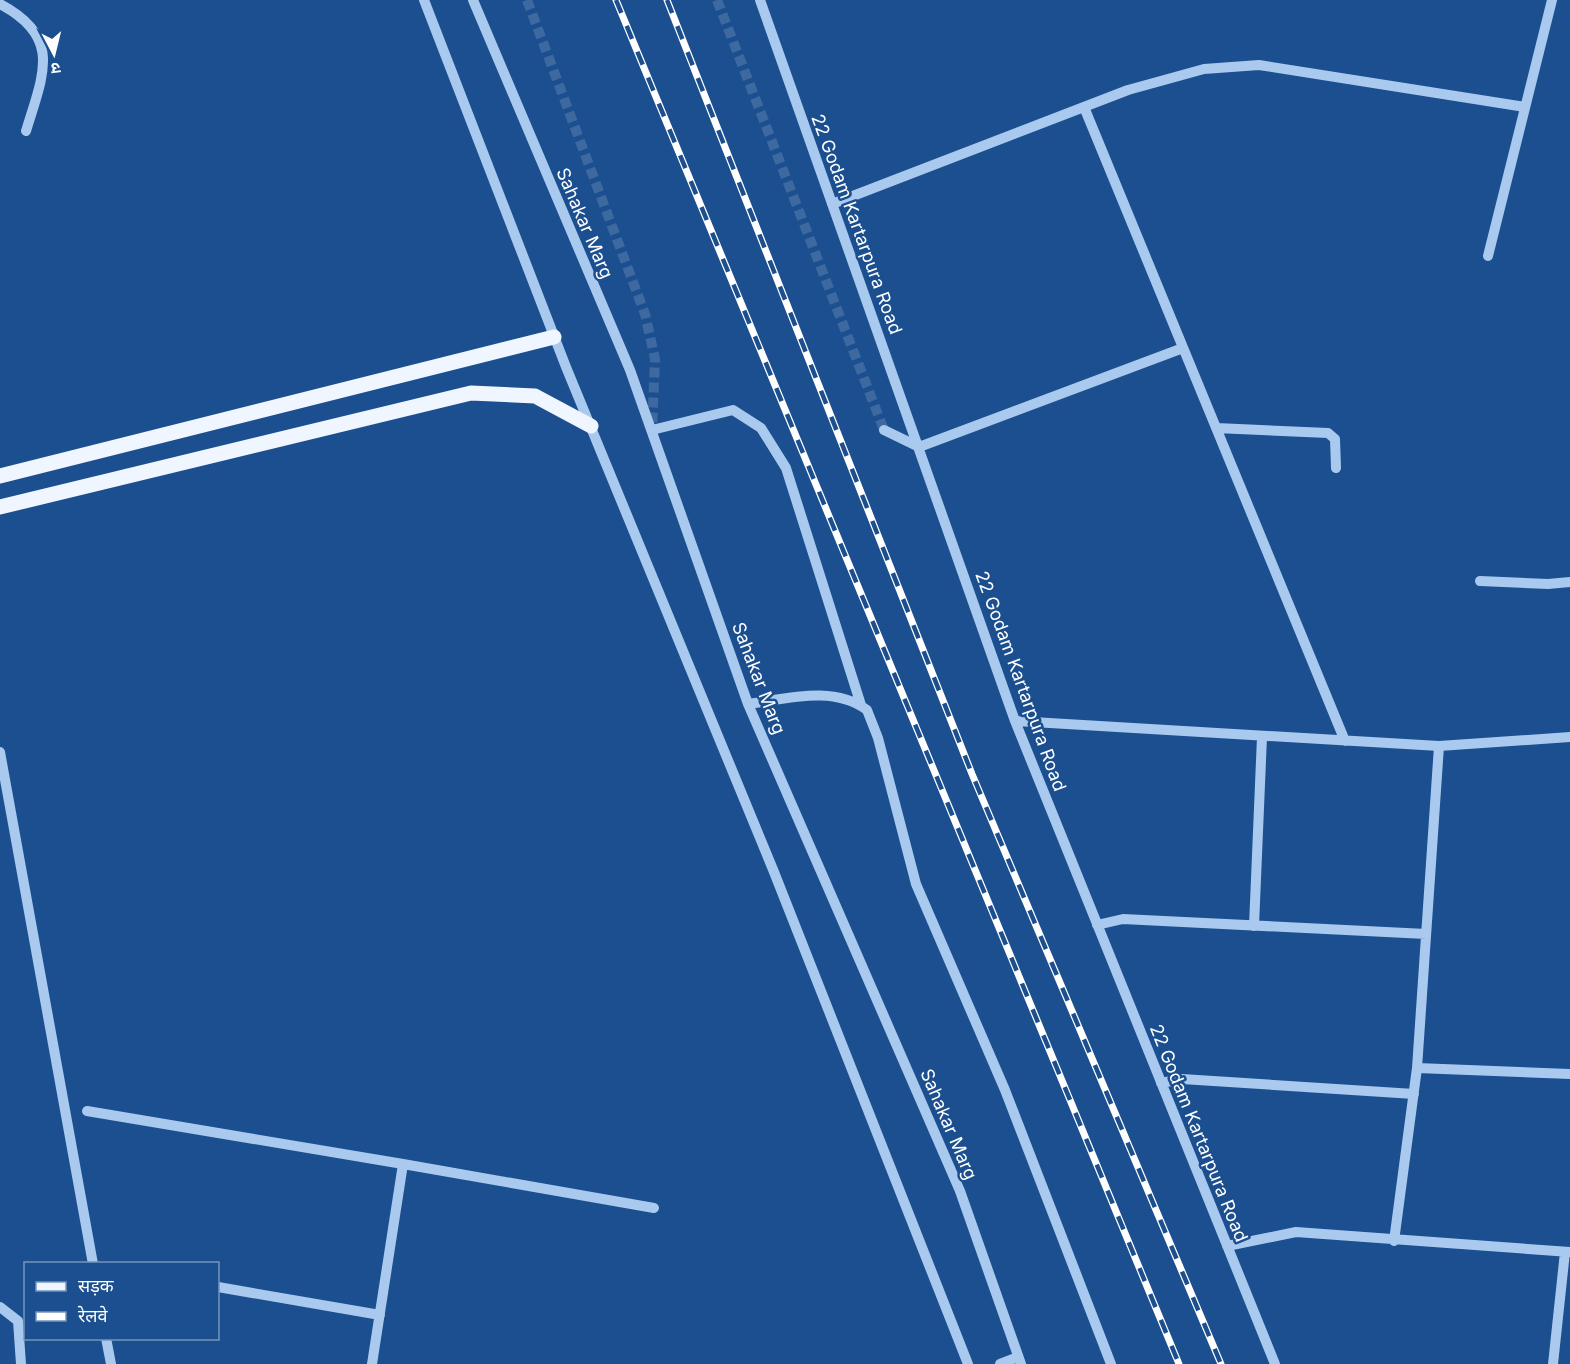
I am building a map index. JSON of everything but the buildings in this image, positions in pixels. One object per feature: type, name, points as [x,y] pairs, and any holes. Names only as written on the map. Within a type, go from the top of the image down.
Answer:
[{"type":"main road","points":[[0,476],[554,337]]},
{"type":"main road","points":[[0,507],[471,393],[535,396],[591,426]]},
{"type":"street","points":[[424,0],[554,337],[774,872],[968,1364]]},
{"type":"street","name":"Sahakar Marg","points":[[473,0],[630,370],[748,704],[960,1191],[1019,1360]]},
{"type":"street","name":"22 Godam Kartarpura Road","points":[[760,0],[1015,721],[1275,1364]]},
{"type":"street","points":[[1488,256],[1552,0]]},
{"type":"street","points":[[0,4],[15,12],[35,31],[44,48],[44,73],[26,131]]},
{"type":"street","points":[[832,204],[1128,90],[1204,69],[1259,65],[1525,107]]},
{"type":"street","points":[[1084,107],[1345,741]]},
{"type":"street","points":[[884,430],[919,447],[1183,348]]},
{"type":"street","points":[[652,430],[733,410],[761,428],[786,468],[861,705]]},
{"type":"street","points":[[1216,428],[1328,433],[1335,439],[1336,468]]},
{"type":"street","points":[[1480,580],[1548,584],[1570,582]]},
{"type":"street","points":[[748,704],[826,696],[842,697],[867,710],[878,738],[916,884],[1005,1090],[1111,1364]]},
{"type":"street","points":[[1015,721],[1439,746],[1570,737]]},
{"type":"street","points":[[1254,926],[1262,737]]},
{"type":"street","points":[[1394,1241],[1417,1068],[1439,746]]},
{"type":"street","points":[[0,752],[93,1262]]},
{"type":"street","points":[[1097,925],[1124,919],[1426,934]]},
{"type":"street","points":[[1417,1068],[1570,1074]]},
{"type":"street","points":[[1161,1083],[1182,1079],[1414,1094]]},
{"type":"street","points":[[87,1112],[654,1208]]},
{"type":"street","points":[[372,1364],[404,1164]]},
{"type":"street","points":[[1227,1246],[1296,1232],[1568,1252],[1553,1364]]},
{"type":"street","points":[[219,1287],[380,1315]]},
{"type":"street","points":[[0,1307],[18,1321],[21,1364]]},
{"type":"street","points":[[106,1340],[111,1364]]},
{"type":"street","points":[[1000,1364],[1019,1360]]},
{"type":"tunnel","points":[[527,0],[645,314],[655,359],[652,430]]},
{"type":"tunnel","points":[[717,0],[884,430]]},
{"type":"railway","points":[[616,0],[1179,1364]]},
{"type":"railway","points":[[667,0],[972,774],[1221,1364]]}]
